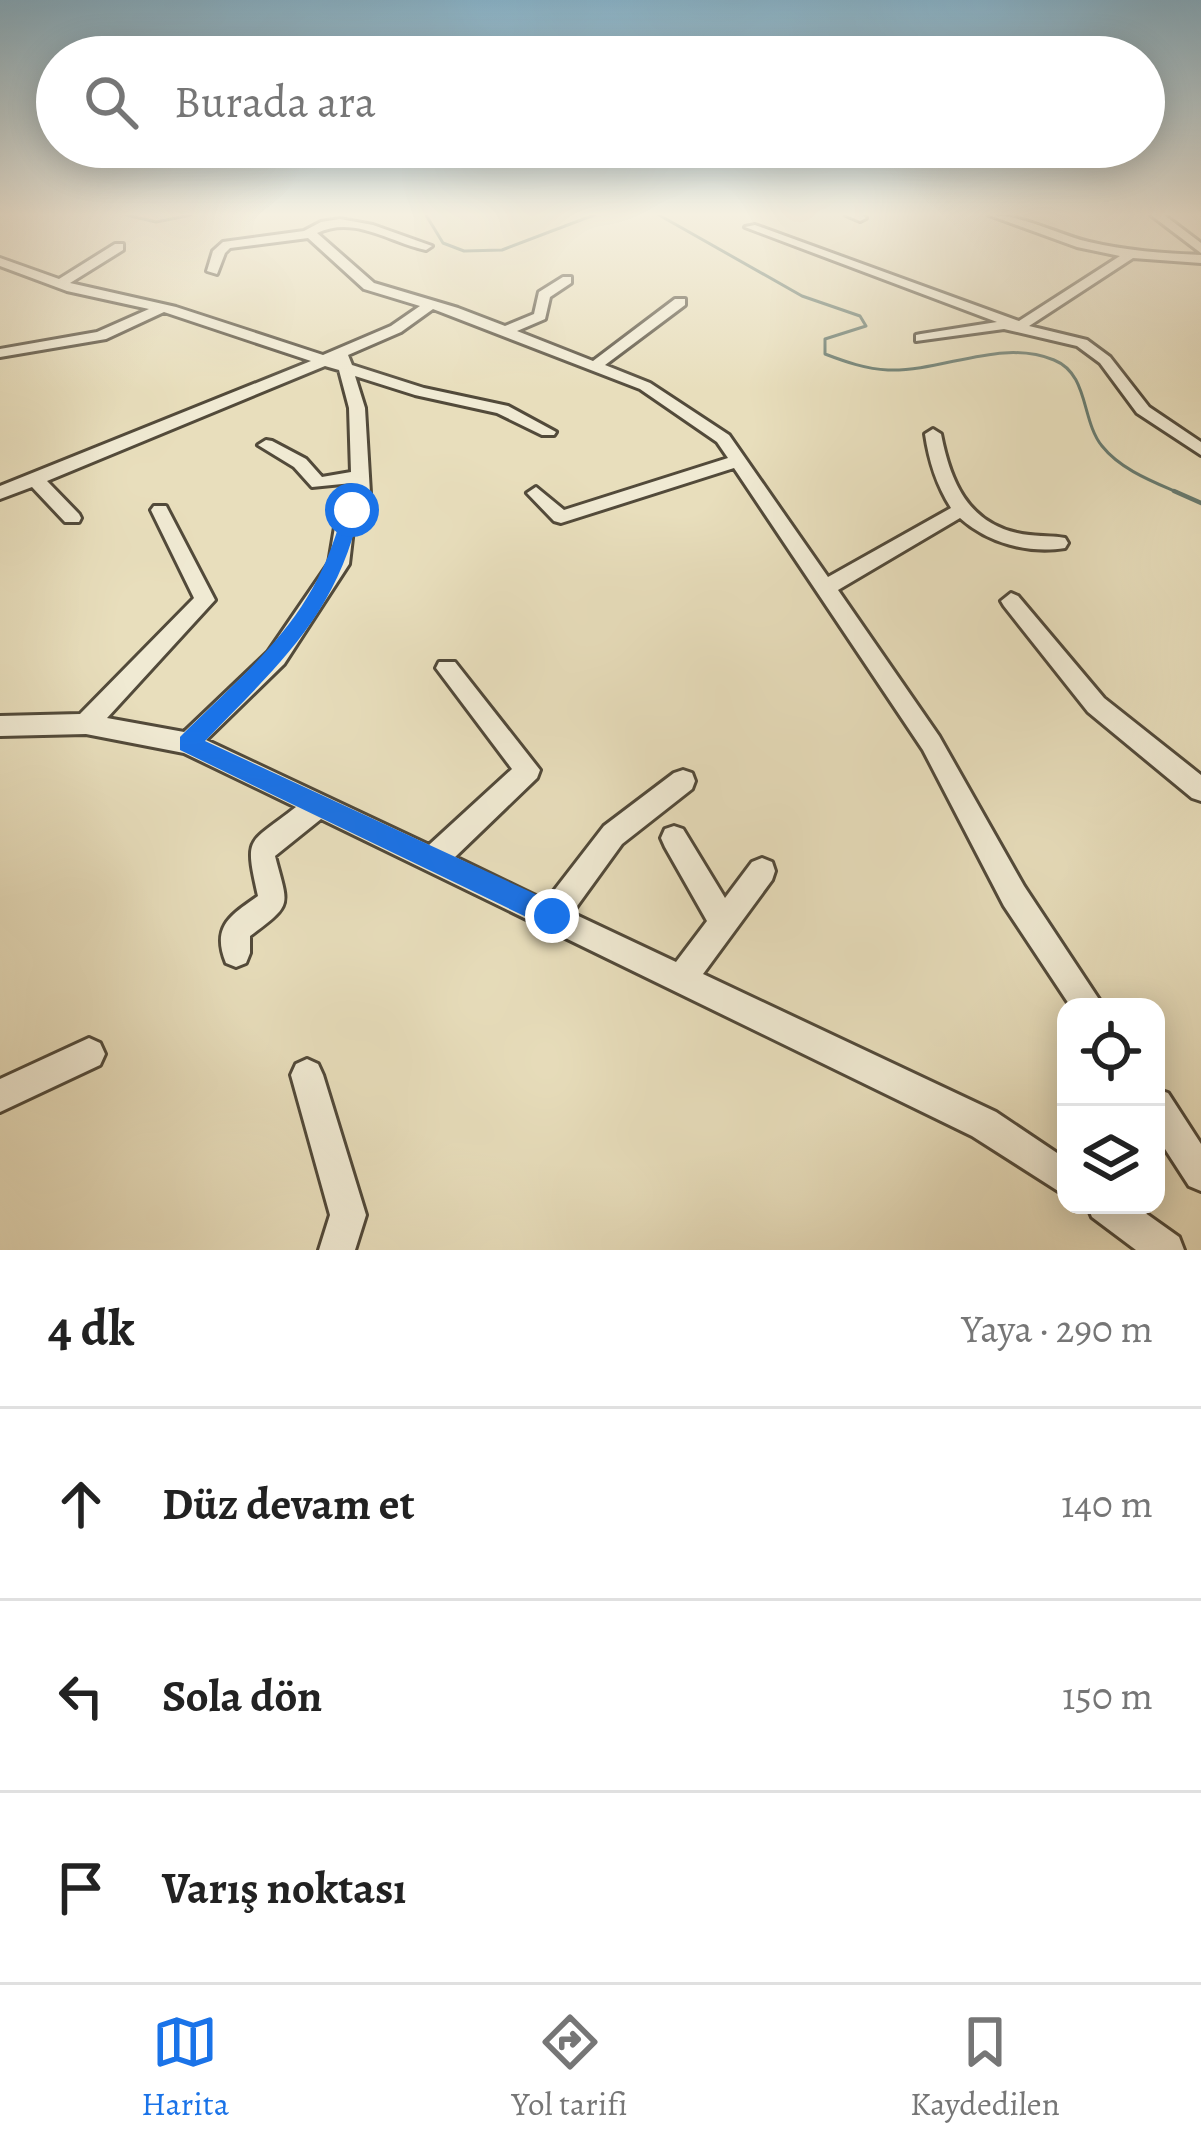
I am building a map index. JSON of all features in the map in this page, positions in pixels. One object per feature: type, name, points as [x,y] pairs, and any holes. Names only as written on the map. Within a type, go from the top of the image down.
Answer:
[{"type":"street","points":[[30,273],[164,308],[325,359]]},
{"type":"street","points":[[59,284],[76,273]]},
{"type":"street","points":[[354,273],[368,286],[430,305],[670,400],[712,430],[740,460],[931,743],[1014,896],[1083,998]]},
{"type":"street","points":[[876,273],[1019,326],[1061,335],[1097,352],[1126,395],[1201,450]]},
{"type":"street","points":[[920,338],[971,326],[1019,326],[1094,273]]},
{"type":"street","points":[[502,333],[540,316],[544,295],[567,280]]},
{"type":"street","points":[[594,367],[680,302]]},
{"type":"street","points":[[346,358],[430,305]]},
{"type":"street","points":[[0,352],[101,336],[164,308]]},
{"type":"street","points":[[188,743],[276,658],[339,564],[345,521],[362,493],[346,358]]},
{"type":"street","points":[[0,493],[325,359],[346,358],[420,392],[502,409],[548,432]]},
{"type":"street","points":[[933,434],[939,468],[959,511],[1013,542],[1058,543]]},
{"type":"street","points":[[266,445],[300,463],[318,483],[360,476]]},
{"type":"street","points":[[536,493],[561,518],[740,460]]},
{"type":"street","points":[[34,478],[73,518]]},
{"type":"street","points":[[86,724],[205,600],[160,510]]},
{"type":"street","points":[[824,589],[959,511]]},
{"type":"street","points":[[1012,601],[1096,705],[1201,790]]},
{"type":"street","points":[[434,859],[520,783],[528,770],[447,668]]},
{"type":"street","points":[[0,726],[86,724],[188,743],[984,1124],[1057,1173]]},
{"type":"street","points":[[552,916],[613,835],[683,781]]},
{"type":"street","points":[[236,953],[236,929],[273,902],[261,851],[320,804]]},
{"type":"street","points":[[674,838],[724,922]]},
{"type":"street","points":[[682,978],[762,871]]},
{"type":"street","points":[[0,1096],[89,1054]]},
{"type":"street","points":[[307,1075],[348,1215],[337,1250]]},
{"type":"street","points":[[1157,1106],[1201,1174]]},
{"type":"street","points":[[1116,1214],[1166,1250]]},
{"type":"waterway","points":[[762,273],[802,296],[860,316],[866,326],[825,339],[825,354],[864,367],[909,369],[1013,353],[1054,360],[1073,376],[1102,446],[1138,474],[1181,494]]},
{"type":"waterway","points":[[1174,491],[1201,503]]},
{"type":"route","points":[[352,510],[345,521],[339,564],[296,634],[188,743],[552,916]]}]
